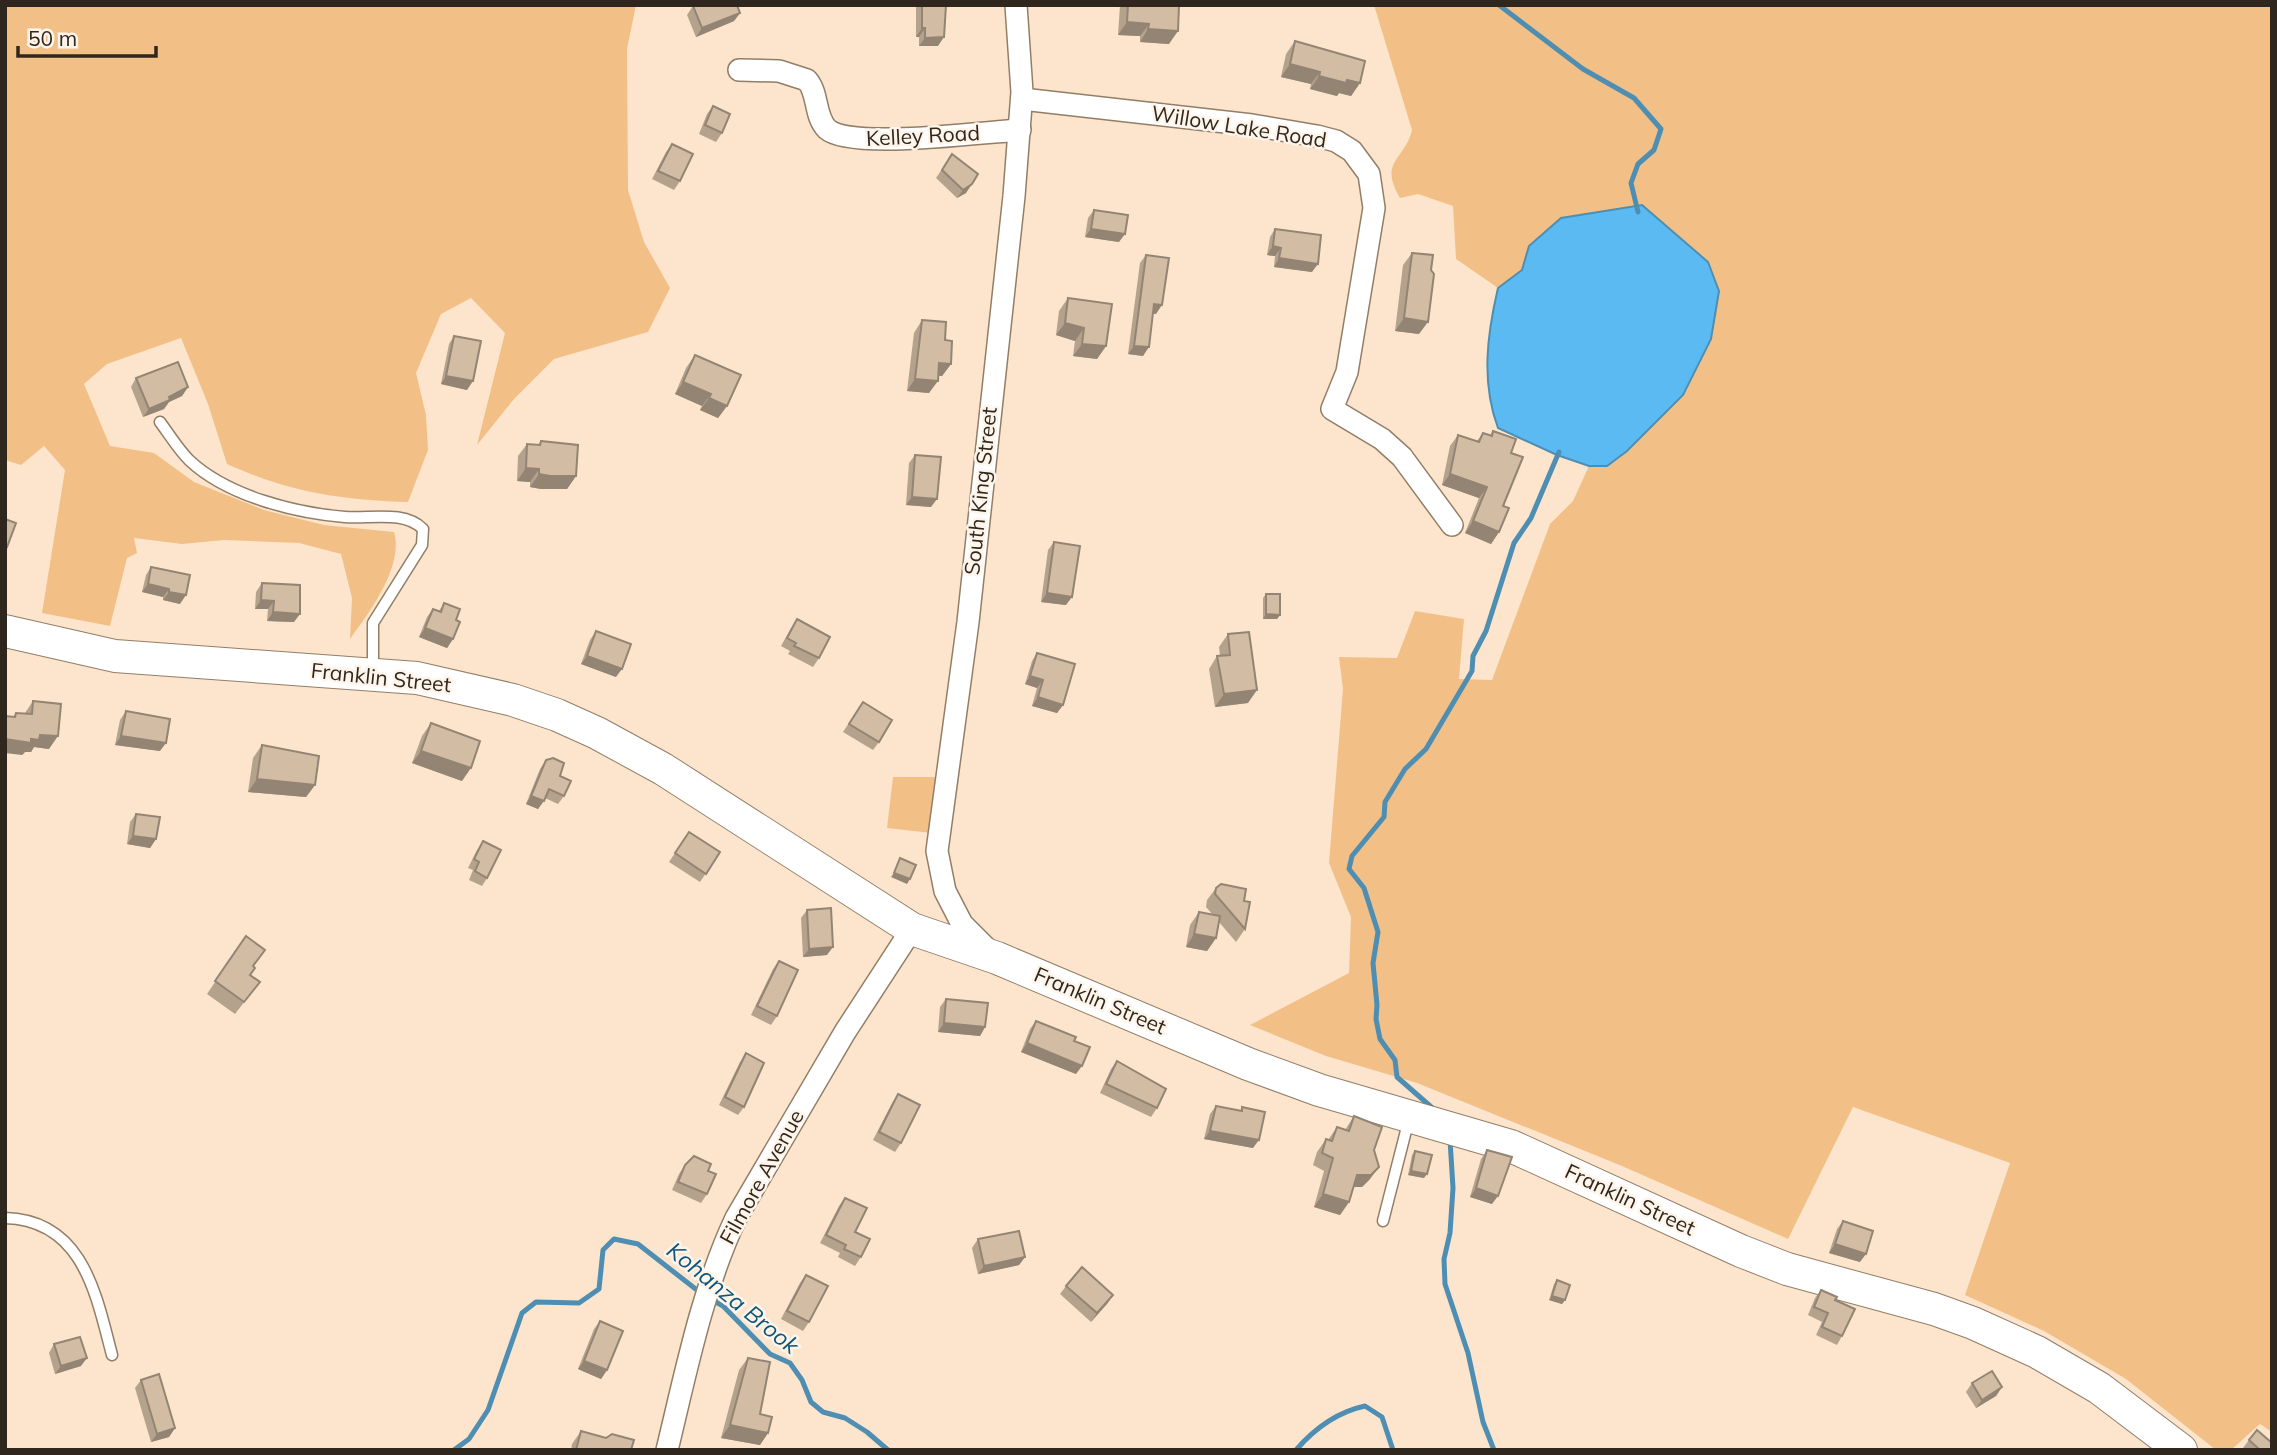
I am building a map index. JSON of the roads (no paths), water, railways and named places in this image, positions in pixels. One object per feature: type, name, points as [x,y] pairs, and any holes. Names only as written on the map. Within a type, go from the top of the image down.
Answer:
[{"type":"main road","name":"Franklin Street","points":[[5,631],[115,656],[373,674],[450,684],[513,700],[597,733],[674,776],[912,929],[997,958],[1248,1064],[1319,1090],[1511,1146],[1741,1251],[1787,1269],[1934,1309],[1973,1323],[2037,1352],[2099,1388],[2181,1450]]},
{"type":"street","name":"South King Street","points":[[997,958],[962,925],[946,891],[937,851],[968,622],[1020,130],[1022,99],[1016,5]]},
{"type":"street","name":"Kelley Road","points":[[739,70],[779,71],[807,80],[817,95],[823,125],[830,132],[852,139],[1020,130]]},
{"type":"street","name":"Willow Lake Road","points":[[1022,99],[1252,125],[1317,136],[1336,141],[1352,151],[1369,174],[1374,208],[1347,372],[1332,409],[1382,439],[1402,457],[1452,525]]},
{"type":"street","name":"Filmore Avenue","points":[[667,1450],[708,1296],[736,1218],[845,1032],[912,929]]},
{"type":"lane","points":[[160,422],[189,460],[208,475],[241,491],[314,512],[345,517],[397,518],[416,522],[423,529],[422,545],[373,623],[373,674]]},
{"type":"lane","points":[[1383,1221],[1409,1116]]},
{"type":"lane","points":[[5,1218],[19,1219],[54,1231],[75,1252],[95,1290],[112,1355]]},
{"type":"water","points":[[1642,205],[1708,262],[1719,291],[1711,339],[1683,395],[1627,451],[1607,466],[1589,466],[1557,455],[1498,428],[1489,393],[1488,376],[1494,306],[1498,288],[1522,270],[1529,246],[1561,218]]},
{"type":"waterway","points":[[1499,5],[1583,69],[1634,98],[1661,129],[1654,150],[1638,164],[1631,183],[1638,212]]},
{"type":"waterway","points":[[1437,1112],[1397,1077],[1395,1060],[1380,1039],[1376,1019],[1373,963],[1378,932],[1364,888],[1349,869],[1352,856],[1384,817],[1385,802],[1405,769],[1426,749],[1472,671],[1473,656],[1486,631],[1514,543],[1531,518],[1559,452]]},
{"type":"waterway","points":[[1450,1140],[1453,1188],[1450,1233],[1444,1259],[1445,1284],[1468,1353],[1483,1422],[1494,1450]]},
{"type":"waterway","name":"Kohanza Brook","points":[[454,1450],[469,1439],[488,1410],[522,1313],[536,1302],[579,1303],[599,1289],[603,1250],[614,1239],[638,1244],[702,1294]]},
{"type":"waterway","name":"Kohanza Brook","points":[[710,1299],[723,1306],[770,1354],[790,1363],[802,1380],[811,1402],[823,1412],[845,1418],[888,1450]]},
{"type":"waterway","name":"Kohanza Brook","points":[[1296,1450],[1327,1422],[1345,1412],[1365,1406],[1382,1417],[1393,1450]]}]
